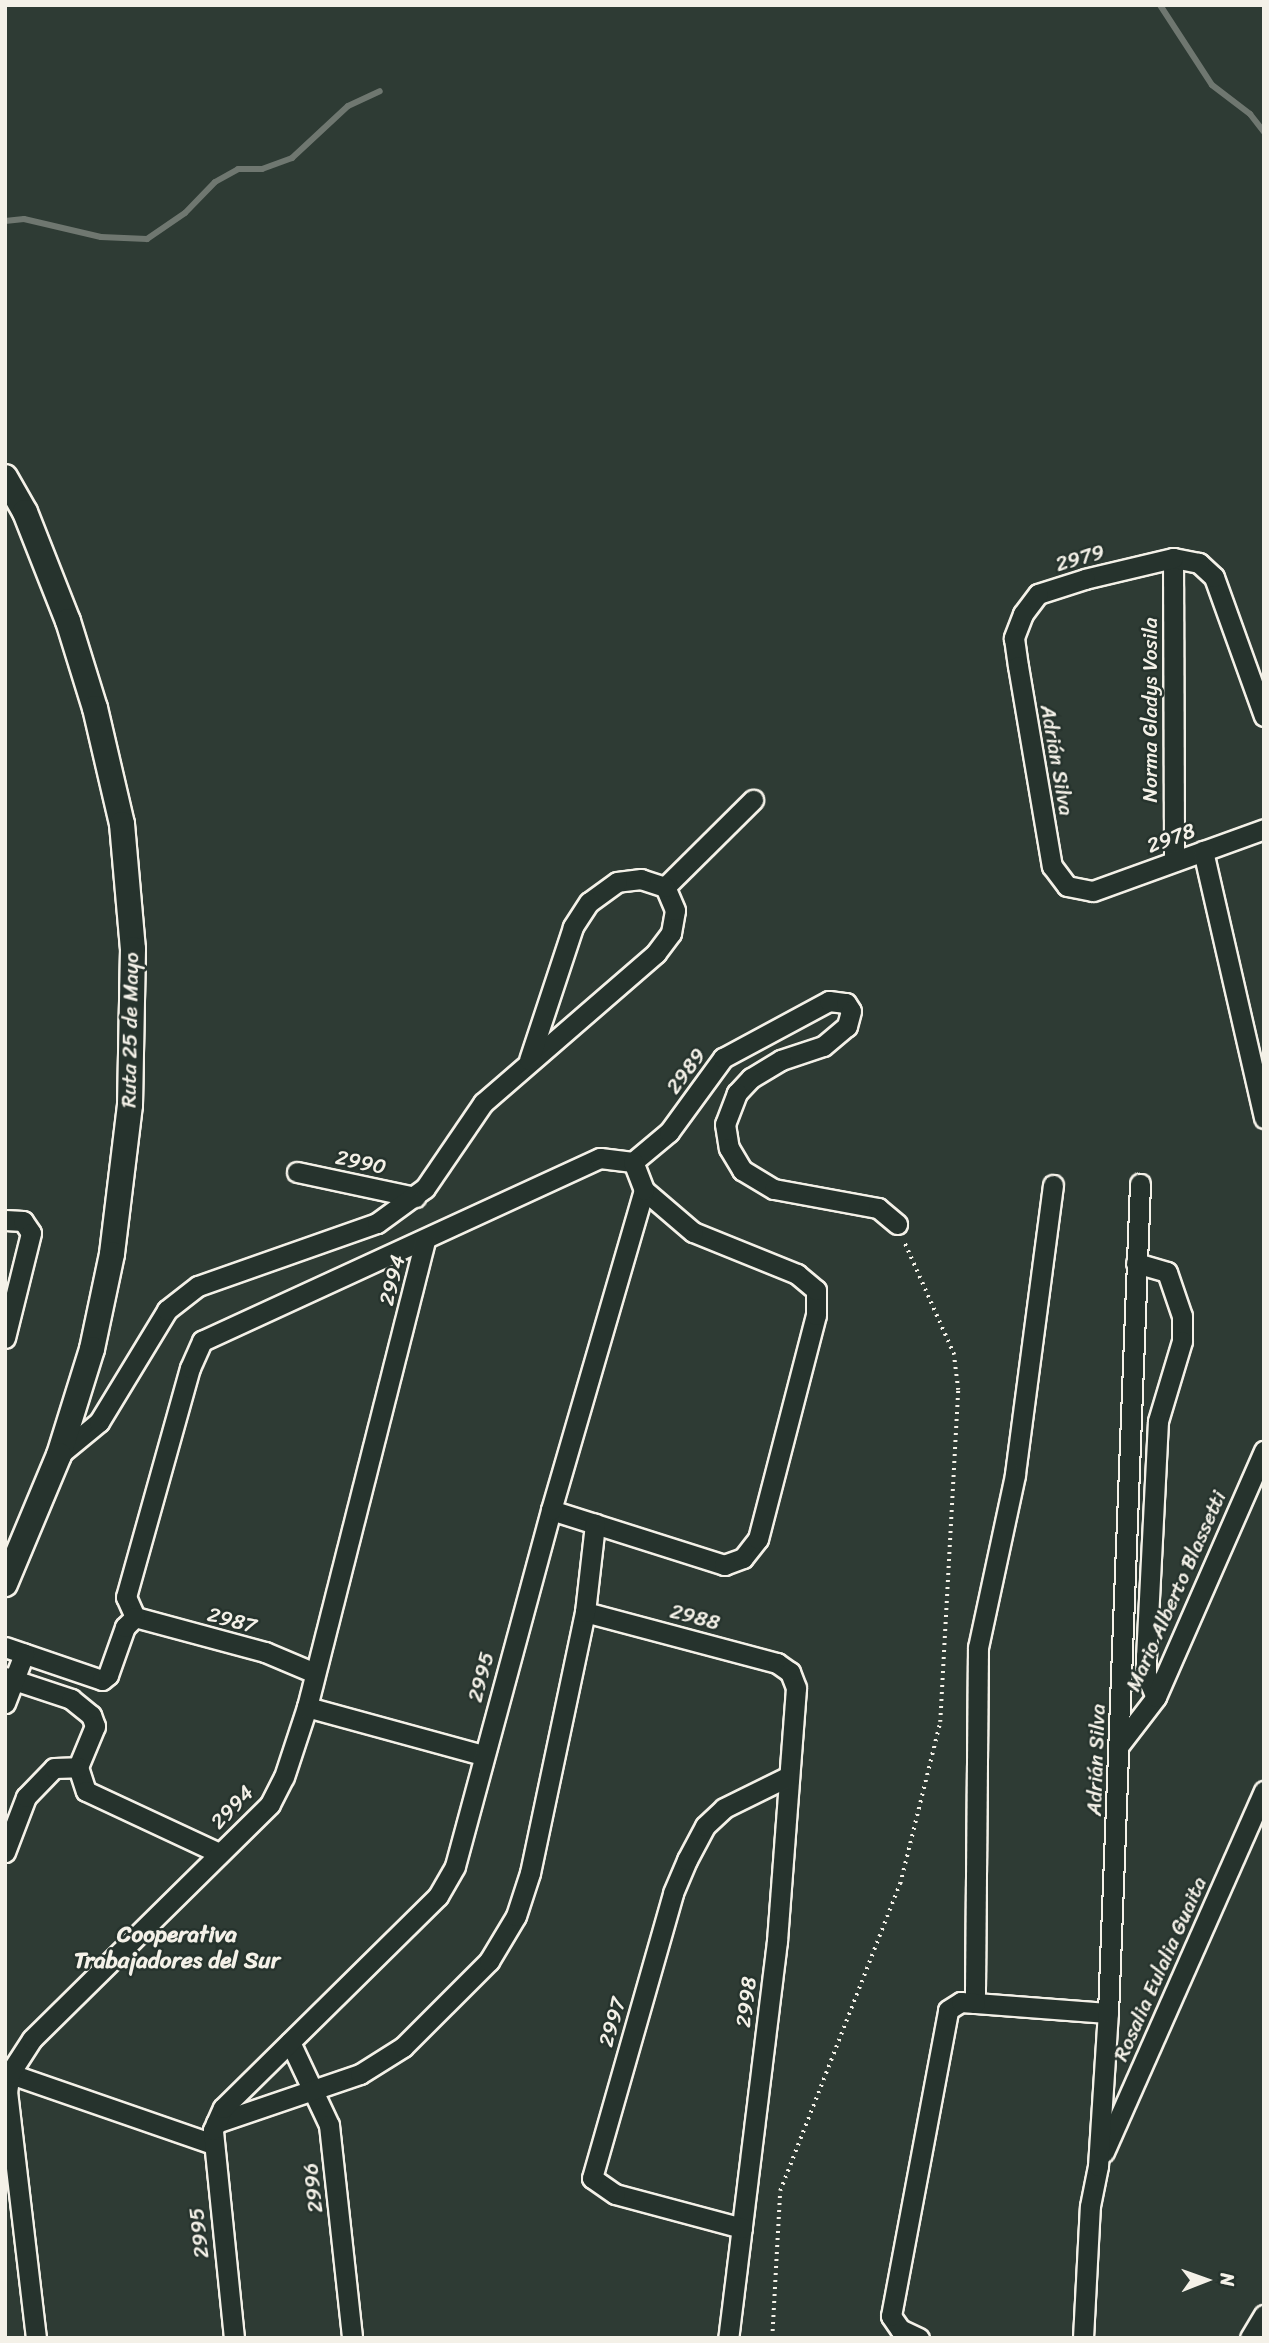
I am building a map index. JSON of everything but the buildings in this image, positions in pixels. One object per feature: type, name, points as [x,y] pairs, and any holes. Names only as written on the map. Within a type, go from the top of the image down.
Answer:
[{"type":"main road","name":"Ruta 25 de Mayo","points":[[5,477],[25,512],[68,621],[95,708],[122,824],[133,949],[130,1105],[112,1254],[92,1349],[59,1455],[5,1584]]},
{"type":"street","points":[[1179,558],[1214,577],[1264,716]]},
{"type":"street","name":"2979","points":[[1014,638],[1023,614],[1038,594],[1179,558]]},
{"type":"street","name":"Norma Gladys Vosila","points":[[1174,862],[1179,558]]},
{"type":"street","name":"Adrián Silva","points":[[1014,638],[1052,866],[1067,886],[1093,891]]},
{"type":"street","points":[[665,887],[752,800]]},
{"type":"street","name":"2978","points":[[1093,891],[1264,829]]},
{"type":"street","points":[[1203,851],[1264,1118]]},
{"type":"street","points":[[529,1060],[573,927],[589,902],[617,882],[641,879],[665,887]]},
{"type":"street","points":[[59,1455],[99,1422],[167,1310],[198,1286],[377,1223],[420,1193],[484,1103],[529,1060],[656,953],[671,933],[674,910],[665,887]]},
{"type":"street","name":"2989","points":[[634,1162],[669,1132],[723,1058],[830,1001],[846,1003],[851,1011],[847,1026],[836,1037],[751,1078],[736,1098],[725,1124],[729,1148],[742,1170],[774,1189],[878,1208],[897,1224]]},
{"type":"street","points":[[702,1086],[718,1083],[736,1098]]},
{"type":"street","points":[[5,1647],[102,1680],[108,1675],[125,1627],[135,1617],[126,1597],[190,1368],[202,1341],[425,1241],[600,1158],[634,1162],[644,1190],[694,1232],[797,1274],[816,1290],[816,1315],[758,1539],[743,1558],[723,1565],[551,1510]]},
{"type":"street","name":"2990","points":[[297,1172],[420,1193]]},
{"type":"street","name":"Adrián Silva","points":[[1083,2338],[1090,2206],[1098,2166],[1108,2013],[1140,1184]]},
{"type":"street","points":[[975,2003],[978,1647],[1015,1475],[1053,1185]]},
{"type":"street","name":"2995","points":[[234,2338],[213,2144],[216,2123],[223,2108],[438,1896],[456,1866],[483,1755],[551,1510],[644,1190]]},
{"type":"street","points":[[5,1338],[32,1233],[14,1221]]},
{"type":"street","name":"2994","points":[[8,2073],[32,2039],[270,1804],[307,1707],[425,1241]]},
{"type":"street","points":[[1136,1263],[1167,1272],[1175,1287],[1182,1316],[1182,1341],[1158,1421],[1146,1656],[1146,1674],[1156,1697]]},
{"type":"street","name":"Mario Alberto Blassetti","points":[[1120,1744],[1156,1697],[1264,1451]]},
{"type":"street","points":[[216,2123],[314,2092],[360,2074],[403,2047],[489,1961],[516,1916],[544,1819],[585,1612],[595,1524]]},
{"type":"street","name":"2988","points":[[585,1612],[777,1663],[790,1672]]},
{"type":"street","name":"2987","points":[[135,1617],[265,1652],[316,1674]]},
{"type":"street","points":[[5,1703],[10,1679],[24,1654]]},
{"type":"street","name":"2998","points":[[728,2338],[777,1941],[796,1688],[790,1672]]},
{"type":"street","points":[[10,1679],[85,1707],[95,1726],[78,1767],[86,1791],[108,1804],[219,1853]]},
{"type":"street","points":[[307,1707],[483,1755]]},
{"type":"street","points":[[5,1852],[26,1797],[54,1768],[78,1767]]},
{"type":"street","name":"2997","points":[[742,2228],[615,2194],[592,2178],[673,1893],[687,1860],[705,1826],[724,1808],[789,1776]]},
{"type":"street","name":"Rosalia Eulalia Guaita","points":[[1098,2166],[1264,1791]]},
{"type":"street","points":[[919,2338],[900,2329],[891,2316],[947,2010],[961,2002],[1108,2013]]},
{"type":"street","name":"2996","points":[[290,2042],[329,2125],[352,2338]]},
{"type":"street","points":[[36,2338],[8,2073],[213,2144]]},
{"type":"street","points":[[1250,2338],[1264,2316]]},
{"type":"path","points":[[772,2338],[780,2191],[900,1884],[940,1722],[946,1672],[958,1390],[954,1355],[897,1224]]},
{"type":"waterway","points":[[1160,5],[1212,85],[1250,114],[1264,132]]},
{"type":"waterway","points":[[5,221],[24,219],[101,237],[147,239],[185,213],[215,182],[238,169],[262,169],[292,158],[348,106],[380,91]]},
{"type":"district","name":"Cooperativa Trabajadores del Sur","points":[[177,1948]]}]
